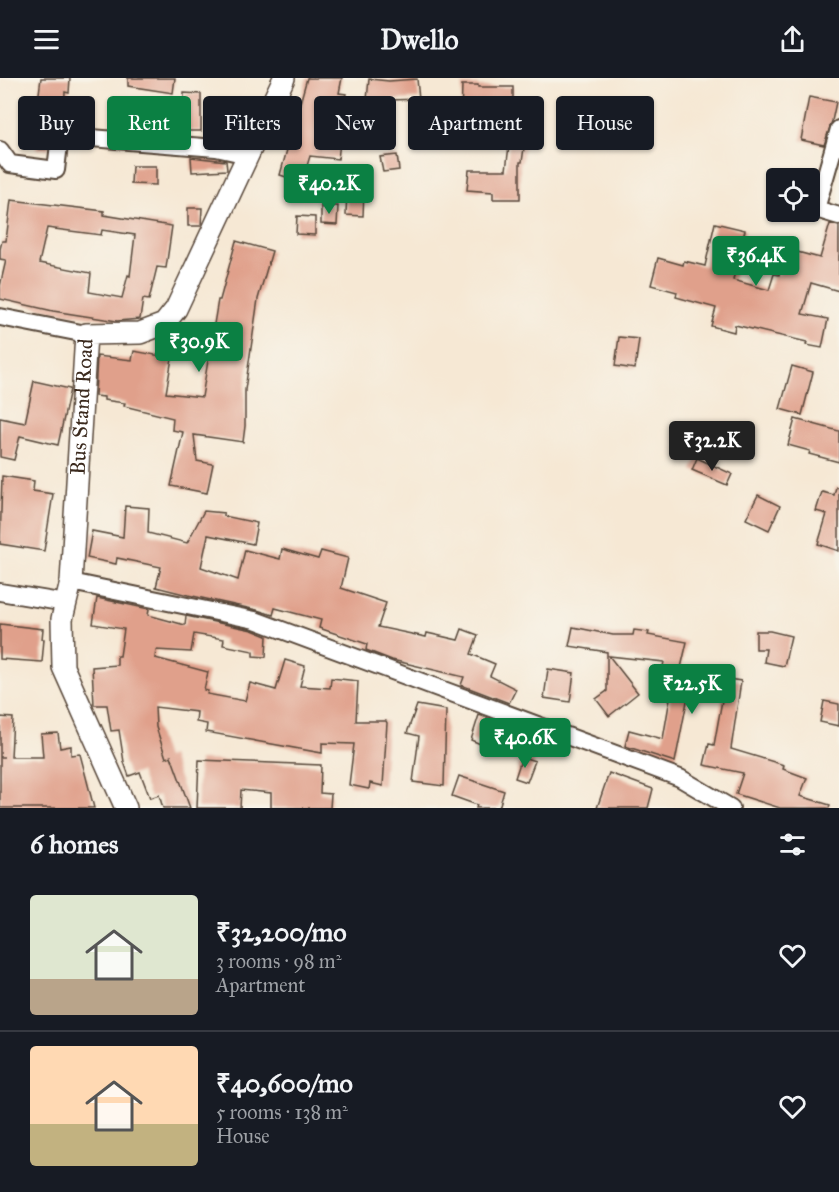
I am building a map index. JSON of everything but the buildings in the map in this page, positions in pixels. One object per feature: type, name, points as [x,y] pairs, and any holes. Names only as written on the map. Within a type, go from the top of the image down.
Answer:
[{"type":"main road","name":"Bus Stand Road","points":[[126,808],[63,667],[62,619],[68,593],[86,334],[140,333],[164,324],[176,309],[285,78]]},
{"type":"street","points":[[839,129],[816,209],[839,216]]},
{"type":"street","points":[[0,150],[10,164],[56,170],[59,144],[66,136],[216,148],[248,155]]},
{"type":"street","points":[[0,317],[86,334]]},
{"type":"street","points":[[0,592],[68,593],[255,620],[680,778],[731,808]]}]
